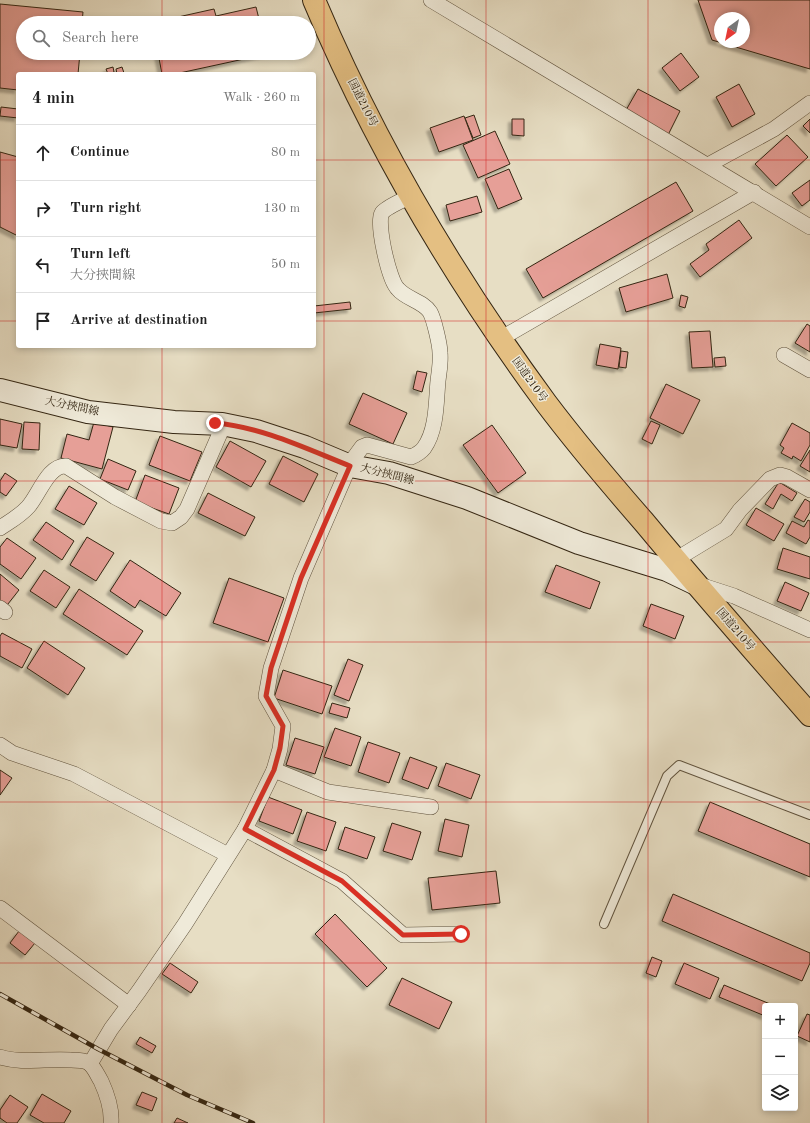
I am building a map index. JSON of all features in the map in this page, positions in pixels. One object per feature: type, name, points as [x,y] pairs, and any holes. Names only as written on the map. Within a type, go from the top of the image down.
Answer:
[{"type":"highway","name":"国道210号","points":[[314,0],[360,101],[411,196],[450,262],[500,339],[568,431],[694,583],[810,715]]},
{"type":"main road","name":"大分挾間線","points":[[0,390],[88,412],[174,422],[224,424],[265,434],[305,447],[350,466],[389,473],[457,494],[579,543],[667,570],[694,583]]},
{"type":"street","points":[[438,2],[810,226]]},
{"type":"street","points":[[708,165],[774,129],[810,103]]},
{"type":"street","points":[[500,339],[754,192]]},
{"type":"street","points":[[90,1064],[111,1029],[168,950],[245,829],[274,770],[280,748],[283,726],[266,696],[271,668],[301,578],[354,458],[364,446],[370,446],[411,457],[420,453],[424,448],[432,429],[440,360],[440,347],[432,316],[427,308],[401,293],[392,282],[385,254],[381,221],[382,214],[386,209],[411,196]]},
{"type":"street","points":[[784,355],[810,370]]},
{"type":"street","points":[[0,528],[27,508],[52,470],[58,466],[66,466],[120,500],[161,521],[172,523],[181,517],[187,509],[224,424]]},
{"type":"street","points":[[675,560],[726,530],[740,510],[770,479],[780,475],[787,477],[810,490]]},
{"type":"street","points":[[0,512],[14,518]]},
{"type":"street","points":[[694,583],[734,596],[810,630]]},
{"type":"street","points":[[0,745],[12,753],[74,774],[228,855]]},
{"type":"street","points":[[274,770],[328,792],[431,807]]},
{"type":"street","points":[[245,829],[342,881],[403,935],[461,934]]},
{"type":"street","points":[[0,908],[129,1005]]},
{"type":"street","points":[[0,1057],[19,1061],[53,1059],[78,1060],[90,1064],[104,1088],[111,1110],[111,1123]]},
{"type":"lane","points":[[604,924],[667,776],[679,765],[810,815]]},
{"type":"building","points":[[698,0],[810,0],[810,69],[739,48],[750,48],[750,12],[714,12],[714,41],[712,40]]},
{"type":"building","points":[[0,4],[83,12],[83,16],[16,16],[16,60],[79,60],[78,72],[16,72],[16,90],[0,88]]},
{"type":"building","points":[[256,7],[258,16],[216,16]]},
{"type":"building","points":[[214,9],[216,16],[182,16]]},
{"type":"building","points":[[681,53],[699,77],[680,91],[662,68]]},
{"type":"building","points":[[159,60],[239,60],[184,72],[162,72]]},
{"type":"building","points":[[113,67],[114,72],[107,72],[106,69]]},
{"type":"building","points":[[122,67],[124,72],[117,72],[116,69]]},
{"type":"building","points":[[739,84],[755,114],[732,127],[716,97]]},
{"type":"building","points":[[638,89],[680,111],[668,135],[625,112]]},
{"type":"building","points":[[1,107],[16,109],[16,118],[0,116]]},
{"type":"building","points":[[474,115],[481,135],[473,138],[465,118]]},
{"type":"building","points":[[464,116],[473,140],[439,152],[430,128]]},
{"type":"building","points":[[512,119],[524,119],[524,136],[512,135]]},
{"type":"building","points":[[810,119],[810,133],[803,126]]},
{"type":"building","points":[[495,131],[510,164],[478,178],[463,145]]},
{"type":"building","points":[[787,135],[808,157],[776,186],[755,164]]},
{"type":"building","points":[[0,152],[16,156],[16,235],[0,227]]},
{"type":"building","points":[[509,169],[522,199],[498,209],[485,179]]},
{"type":"building","points":[[810,180],[810,200],[802,206],[792,193]]},
{"type":"building","points":[[676,182],[693,211],[543,298],[526,269]]},
{"type":"building","points":[[477,196],[482,212],[450,221],[446,205]]},
{"type":"building","points":[[739,220],[752,238],[700,277],[690,264],[709,250],[706,244]]},
{"type":"building","points":[[667,274],[673,298],[626,312],[619,288]]},
{"type":"building","points":[[681,295],[688,297],[685,308],[679,306]]},
{"type":"building","points":[[350,302],[351,309],[316,313],[316,306]]},
{"type":"building","points":[[807,324],[810,326],[810,352],[795,343]]},
{"type":"building","points":[[710,331],[713,367],[692,368],[689,332]]},
{"type":"building","points":[[600,344],[621,348],[618,369],[596,365]]},
{"type":"building","points":[[621,351],[628,352],[626,368],[619,367]]},
{"type":"building","points":[[725,357],[726,366],[715,367],[714,358]]},
{"type":"building","points":[[417,371],[427,373],[422,392],[413,389]]},
{"type":"building","points":[[666,384],[700,400],[683,434],[650,418]]},
{"type":"building","points":[[363,393],[407,413],[393,444],[349,424]]},
{"type":"building","points":[[0,419],[22,424],[17,448],[0,445]]},
{"type":"building","points":[[651,421],[660,425],[652,444],[642,439]]},
{"type":"building","points":[[24,422],[40,423],[39,450],[22,449]]},
{"type":"building","points":[[94,422],[113,427],[102,469],[61,458],[67,434],[89,440]]},
{"type":"building","points":[[792,423],[810,433],[810,445],[801,461],[793,456],[792,459],[781,453],[784,448],[780,445]]},
{"type":"building","points":[[492,425],[526,473],[498,493],[463,445]]},
{"type":"building","points":[[160,436],[202,452],[190,481],[149,465]]},
{"type":"building","points":[[230,441],[266,461],[251,487],[216,467]]},
{"type":"building","points":[[810,450],[810,472],[800,466]]},
{"type":"building","points":[[283,456],[318,474],[304,502],[269,484]]},
{"type":"building","points":[[108,459],[136,471],[128,490],[100,479]]},
{"type":"building","points":[[5,473],[17,481],[6,496],[0,492],[0,481]]},
{"type":"building","points":[[145,475],[179,488],[169,514],[135,502]]},
{"type":"building","points":[[779,482],[797,493],[792,501],[781,494],[773,509],[765,504]]},
{"type":"building","points":[[69,486],[97,503],[84,525],[55,509]]},
{"type":"building","points":[[208,493],[255,517],[245,536],[198,513]]},
{"type":"building","points":[[805,499],[810,502],[810,512],[804,522],[794,517]]},
{"type":"building","points":[[756,508],[784,524],[774,541],[746,525]]},
{"type":"building","points":[[808,520],[810,521],[810,537],[806,544],[786,533],[792,521],[804,527]]},
{"type":"building","points":[[46,522],[74,541],[62,560],[33,540]]},
{"type":"building","points":[[87,537],[114,553],[96,581],[70,565]]},
{"type":"building","points":[[7,538],[36,558],[21,579],[0,564],[0,547]]},
{"type":"building","points":[[783,548],[810,557],[810,579],[777,569]]},
{"type":"building","points":[[130,560],[181,593],[166,616],[140,600],[135,608],[110,591]]},
{"type":"building","points":[[556,565],[600,582],[590,609],[545,592]]},
{"type":"building","points":[[44,570],[70,587],[56,608],[30,591]]},
{"type":"building","points":[[0,574],[19,590],[4,609],[0,606]]},
{"type":"building","points":[[229,578],[284,598],[268,642],[213,623]]},
{"type":"building","points":[[785,582],[809,593],[801,611],[777,601]]},
{"type":"building","points":[[79,589],[143,631],[127,655],[63,614]]},
{"type":"building","points":[[651,604],[684,616],[675,639],[643,626]]},
{"type":"building","points":[[2,633],[32,649],[22,668],[0,656],[0,636]]},
{"type":"building","points":[[44,641],[85,668],[68,695],[27,668]]},
{"type":"building","points":[[348,659],[363,665],[349,701],[334,695]]},
{"type":"building","points":[[283,670],[332,686],[322,714],[274,698]]},
{"type":"building","points":[[332,703],[350,708],[347,718],[329,713]]},
{"type":"building","points":[[335,728],[361,737],[351,766],[324,757]]},
{"type":"building","points":[[295,738],[324,747],[315,774],[286,765]]},
{"type":"building","points":[[368,742],[400,753],[389,783],[358,772]]},
{"type":"building","points":[[410,757],[437,767],[428,789],[402,779]]},
{"type":"building","points":[[446,763],[480,775],[471,799],[438,786]]},
{"type":"building","points":[[0,770],[12,778],[0,795]]},
{"type":"building","points":[[268,797],[302,810],[293,834],[259,821]]},
{"type":"building","points":[[710,802],[810,844],[810,877],[698,831]]},
{"type":"building","points":[[307,812],[336,822],[326,851],[297,841]]},
{"type":"building","points":[[445,819],[469,825],[462,857],[438,851]]},
{"type":"building","points":[[392,823],[421,832],[412,860],[383,851]]},
{"type":"building","points":[[345,827],[375,837],[367,859],[338,849]]},
{"type":"building","points":[[496,871],[500,903],[432,910],[428,878]]},
{"type":"building","points":[[673,894],[810,953],[810,963],[802,981],[662,921]]},
{"type":"building","points":[[335,914],[387,968],[367,987],[315,934]]},
{"type":"building","points":[[19,931],[35,943],[25,955],[10,943]]},
{"type":"building","points":[[652,957],[662,961],[656,977],[646,973]]},
{"type":"building","points":[[170,963],[198,982],[191,993],[162,974]]},
{"type":"building","points":[[684,963],[719,978],[710,999],[675,984]]},
{"type":"building","points":[[402,978],[452,1002],[439,1029],[389,1005]]},
{"type":"building","points":[[724,985],[768,1003],[762,1003],[762,1015],[719,997]]},
{"type":"building","points":[[807,1014],[810,1015],[810,1042],[798,1036]]},
{"type":"building","points":[[140,1037],[156,1046],[152,1053],[136,1044]]},
{"type":"building","points":[[142,1092],[157,1098],[152,1111],[136,1105]]},
{"type":"building","points":[[42,1094],[71,1111],[64,1123],[44,1123],[30,1115]]},
{"type":"building","points":[[10,1095],[28,1107],[17,1123],[7,1123],[0,1118],[0,1110]]},
{"type":"building","points":[[177,1118],[188,1123],[174,1123]]},
{"type":"railway","points":[[0,994],[98,1049],[187,1095],[253,1123]]},
{"type":"route","points":[[215,423],[256,431],[305,447],[350,466],[301,578],[271,668],[266,696],[283,726],[280,748],[274,770],[245,829],[342,881],[403,935],[461,934]]}]
